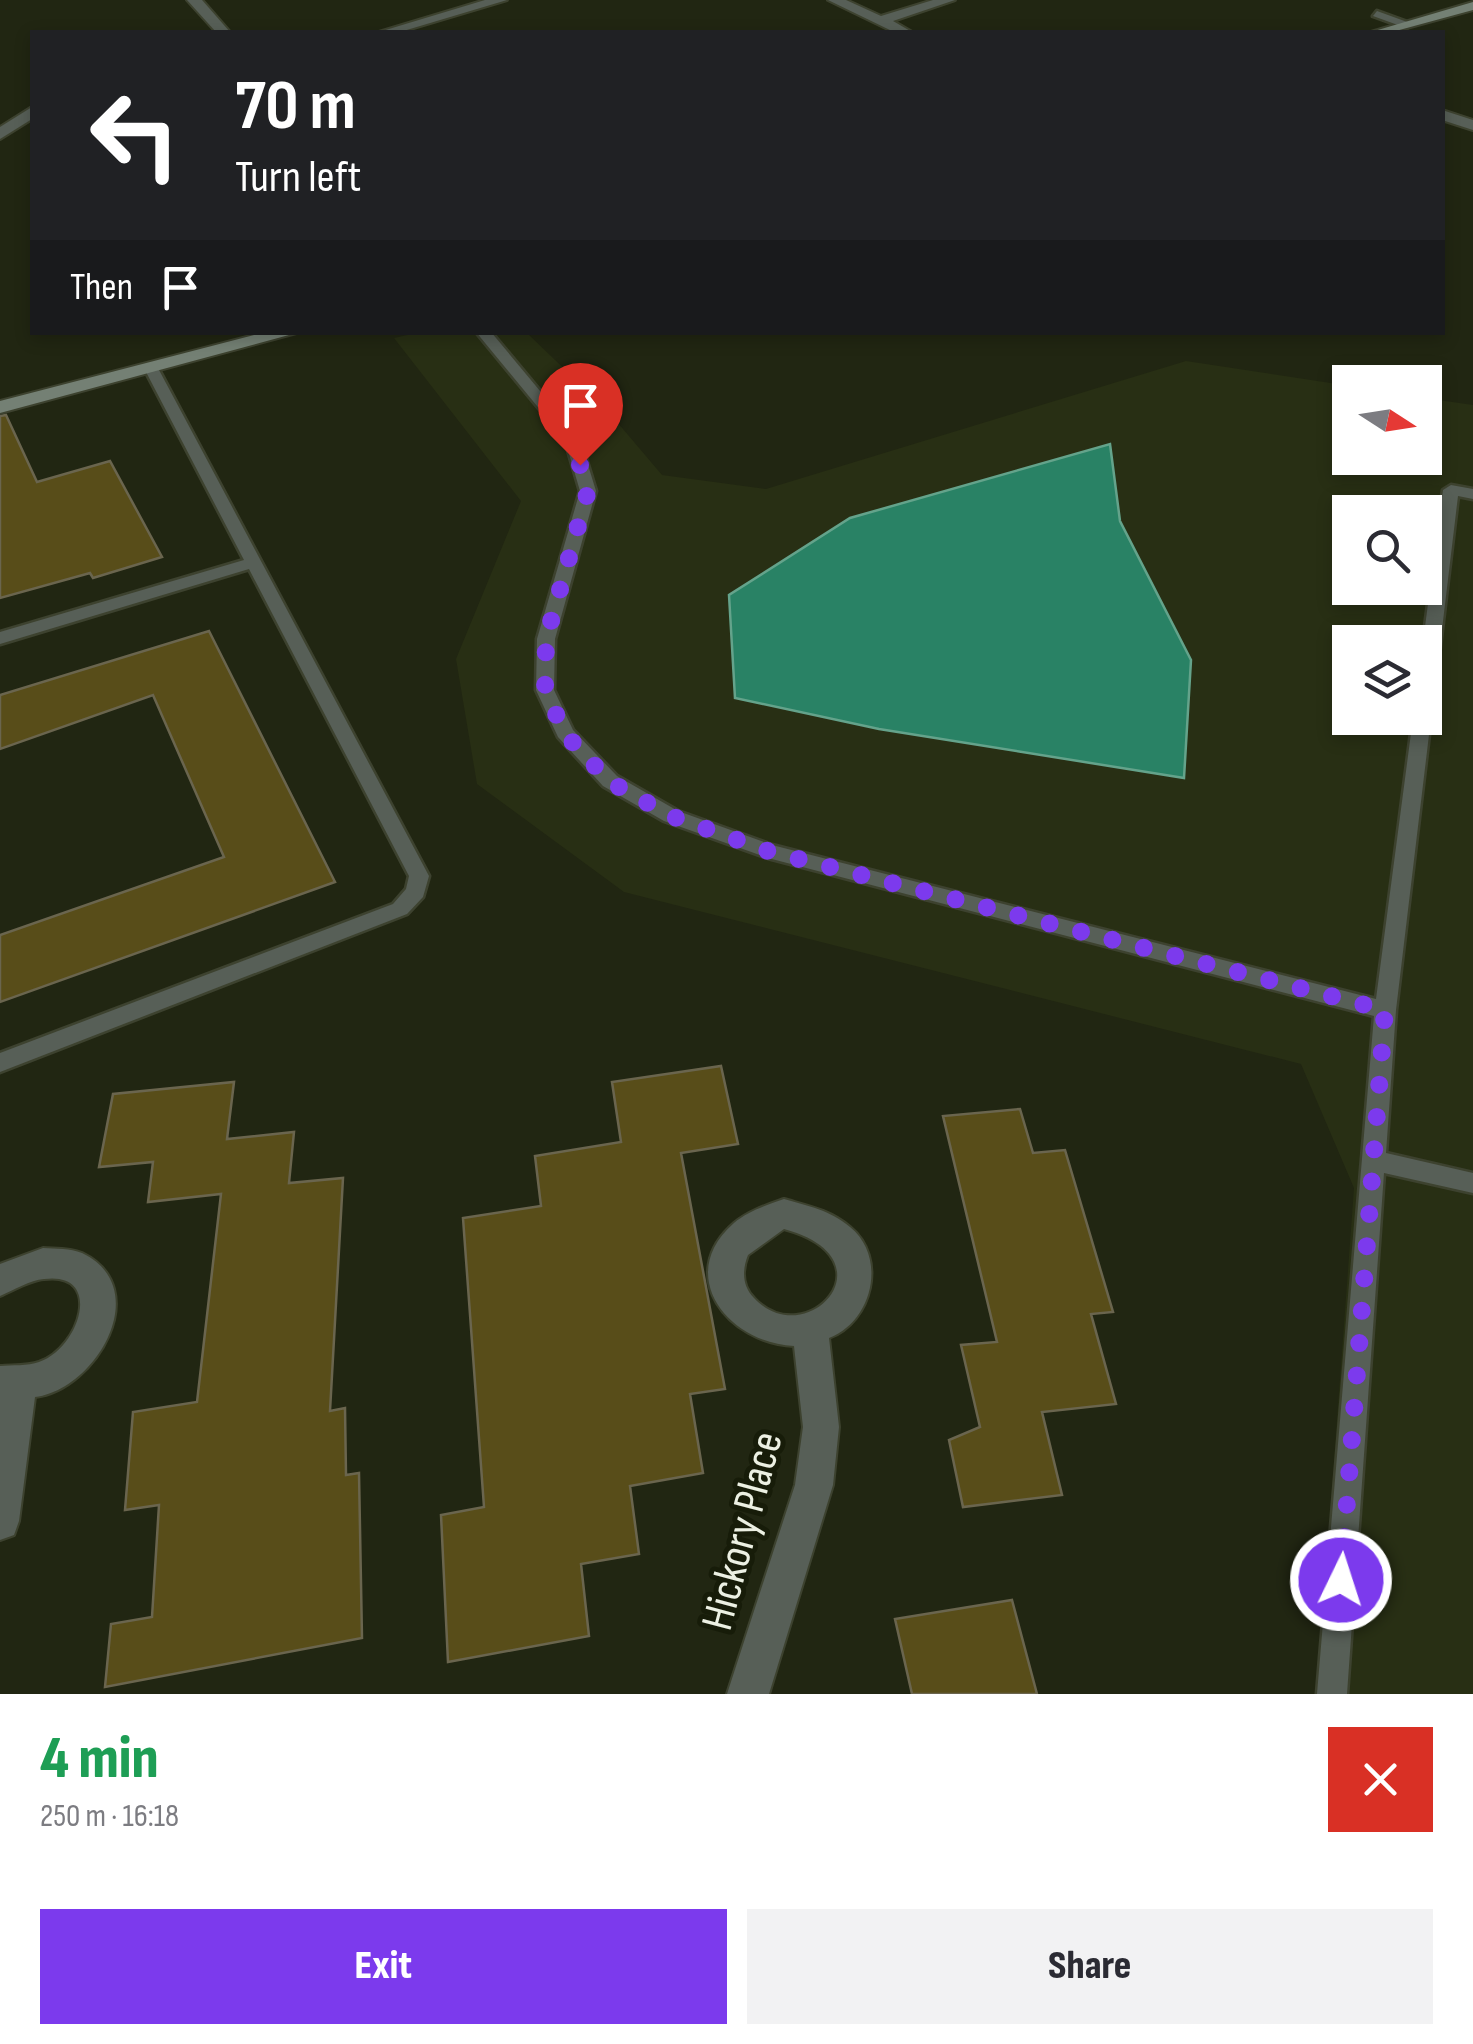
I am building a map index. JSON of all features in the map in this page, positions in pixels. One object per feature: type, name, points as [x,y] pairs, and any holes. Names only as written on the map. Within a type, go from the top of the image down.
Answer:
[{"type":"main road","points":[[1386,30],[1473,6]]},
{"type":"main road","points":[[0,406],[281,335]]},
{"type":"street","points":[[194,0],[221,30]]},
{"type":"street","points":[[393,30],[500,0]]},
{"type":"street","points":[[835,0],[900,30]]},
{"type":"street","points":[[879,21],[948,0]]},
{"type":"street","points":[[0,134],[30,113]]},
{"type":"street","points":[[1445,116],[1473,126]]},
{"type":"street","points":[[0,1280],[21,1267],[44,1262],[67,1264],[95,1282],[101,1298],[101,1317],[80,1354],[61,1370],[9,1384],[0,1520]]},
{"type":"street","name":"Hickory Place","points":[[748,1694],[814,1484],[820,1428],[810,1330]]},
{"type":"lane","points":[[1377,14],[1406,25]]},
{"type":"lane","points":[[485,335],[572,439],[588,491],[546,639],[545,690],[565,734],[610,782],[671,816],[768,851],[1385,1010]]},
{"type":"lane","points":[[0,1063],[400,909],[416,892],[419,876],[152,370]]},
{"type":"lane","points":[[1434,625],[1451,490],[1473,494]]},
{"type":"lane","points":[[0,638],[252,563]]},
{"type":"lane","points":[[1332,1694],[1385,1010],[1420,735]]},
{"type":"lane","points":[[1374,1160],[1473,1183]]},
{"type":"shaded area","points":[[529,335],[606,409],[662,475],[766,489],[1186,361],[1332,383],[1332,475],[1442,475],[1442,400],[1473,405],[1473,1694],[1317,1694],[1354,1188],[1301,1064],[624,892],[477,784],[456,659],[521,501],[394,338]]},
{"type":"shaded area","points":[[1110,444],[1120,521],[1191,660],[1184,778],[879,729],[735,698],[729,595],[850,518]]},
{"type":"building","points":[[6,415],[37,482],[110,461],[162,557],[93,578],[90,573],[0,598],[0,416]]},
{"type":"building","points":[[209,631],[335,882],[0,1002],[0,935],[224,857],[153,695],[0,749],[0,695]]},
{"type":"building","points":[[721,1066],[738,1144],[681,1153],[725,1389],[690,1394],[703,1473],[630,1486],[639,1554],[581,1564],[589,1636],[448,1662],[441,1515],[484,1507],[463,1218],[541,1206],[535,1156],[621,1142],[612,1082]]},
{"type":"building","points":[[234,1082],[227,1139],[294,1132],[289,1183],[343,1178],[330,1411],[345,1408],[346,1475],[359,1473],[362,1638],[105,1687],[111,1624],[152,1617],[159,1505],[125,1510],[133,1412],[197,1402],[221,1194],[148,1202],[153,1162],[99,1167],[113,1094]]},
{"type":"building","points":[[1020,1109],[1033,1153],[1065,1150],[1113,1312],[1091,1314],[1116,1404],[1042,1412],[1062,1495],[963,1507],[949,1440],[980,1427],[961,1345],[997,1342],[943,1116]]},
{"type":"building","points":[[1012,1600],[1037,1694],[912,1694],[895,1619]]},
{"type":"route","points":[[580,465],[588,491],[546,639],[545,690],[565,734],[610,782],[671,816],[768,851],[1385,1010],[1341,1580]]}]
